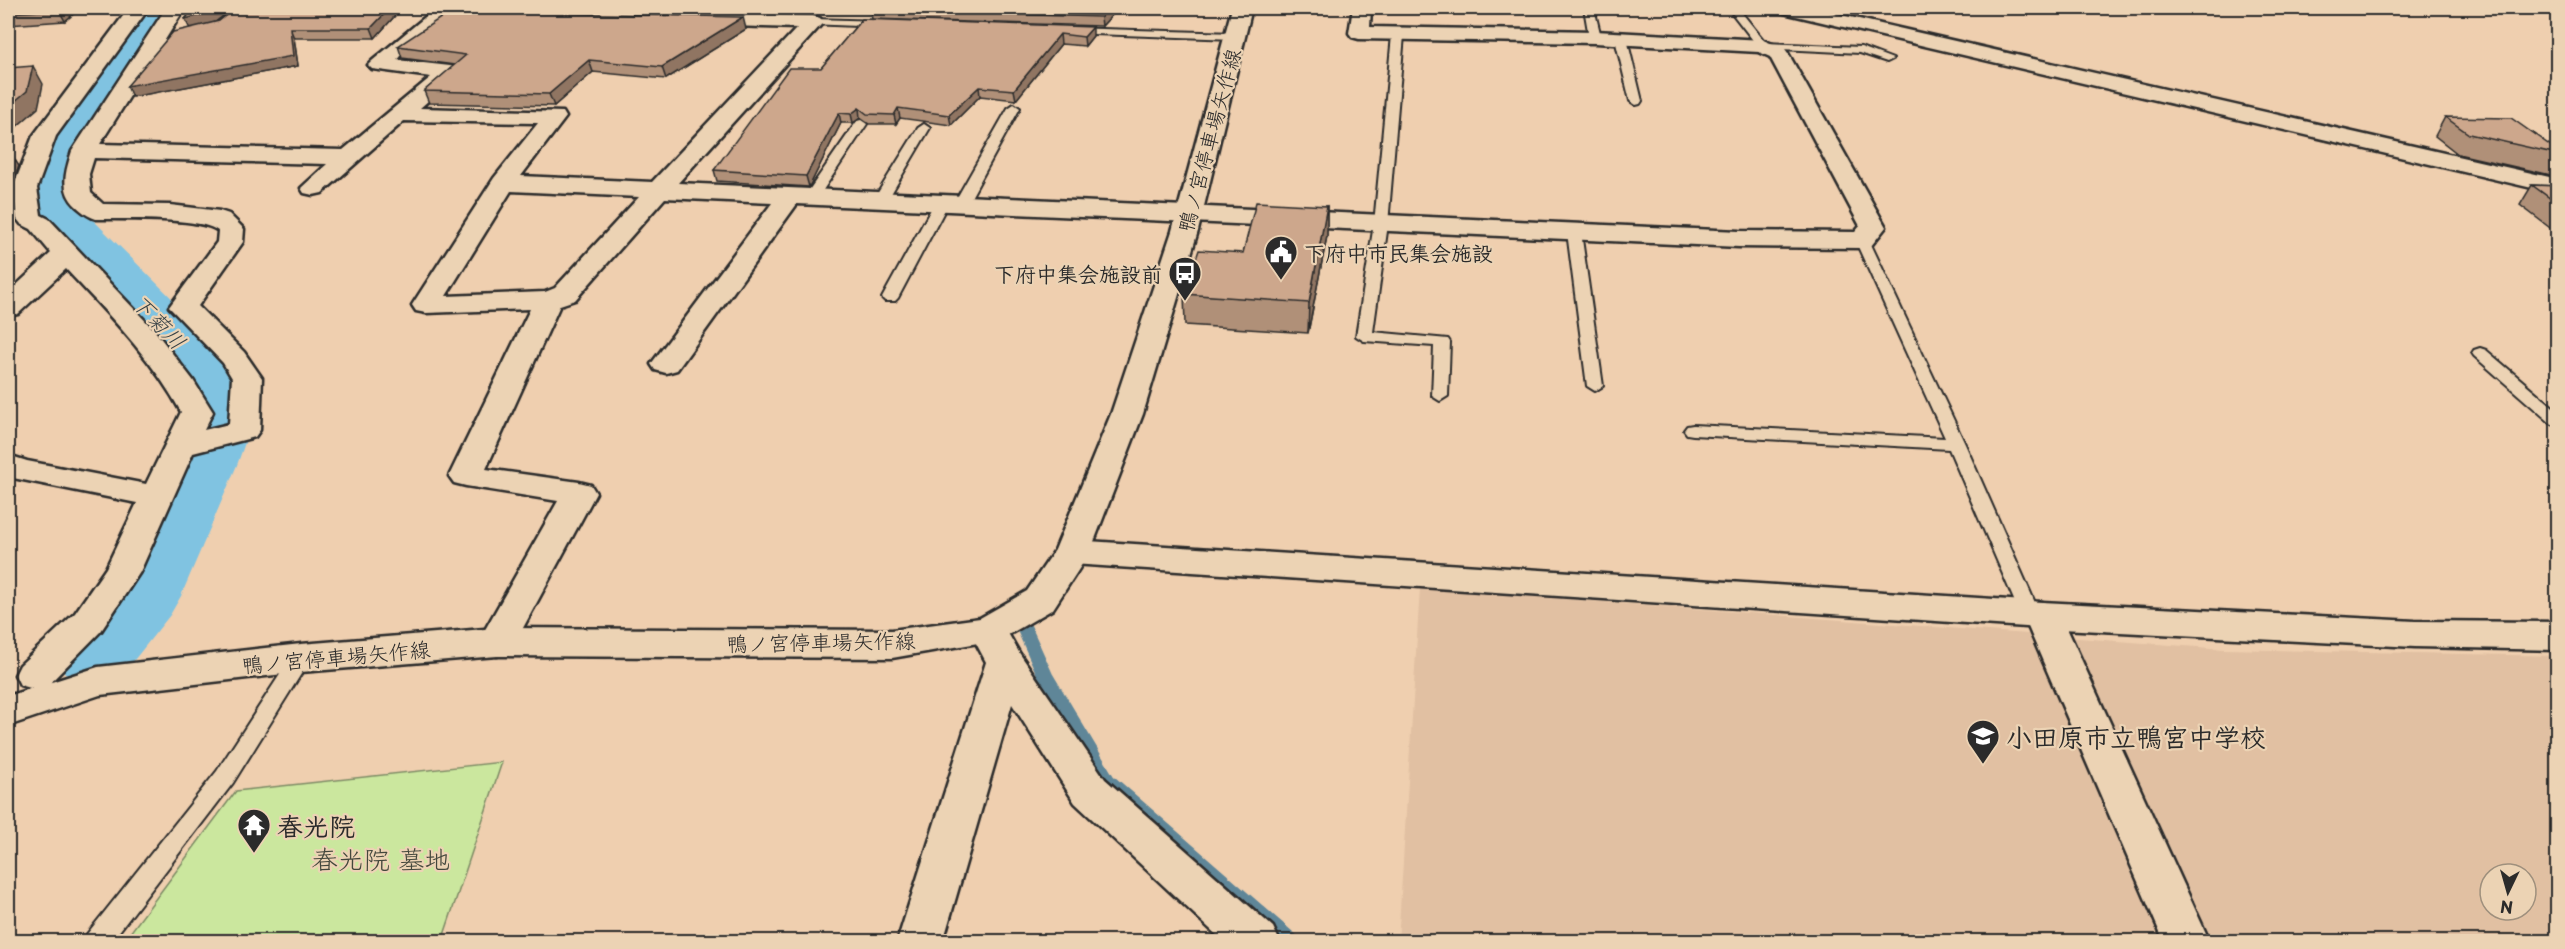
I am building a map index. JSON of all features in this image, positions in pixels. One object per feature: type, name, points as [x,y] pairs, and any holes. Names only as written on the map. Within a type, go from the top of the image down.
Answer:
[{"type":"street","points":[[21,676],[88,622],[122,572],[155,496],[197,412],[185,389],[160,354],[40,224],[19,221],[27,210],[25,188],[45,136],[140,8]]},
{"type":"street","points":[[175,8],[159,41],[84,151],[77,174],[79,195],[96,211],[170,213],[220,219],[231,229],[230,243],[183,307],[234,358],[247,378],[244,430],[180,446]]},
{"type":"street","points":[[503,183],[1739,239],[1862,240],[1873,227],[1778,53],[1763,46],[1595,37],[1359,33],[1362,8]]},
{"type":"street","points":[[1788,8],[2558,188]]},
{"type":"street","points":[[313,188],[450,72],[379,65],[450,12]]},
{"type":"street","points":[[398,114],[555,117],[503,183],[426,305],[548,300],[565,294],[819,15]]},
{"type":"street","points":[[673,18],[819,15]]},
{"type":"street","name":"鴨ノ宮停車場矢作線","points":[[8,711],[98,681],[301,658],[497,642],[996,646],[1040,600],[1072,552],[1127,414],[1191,214],[1239,22]]},
{"type":"street","points":[[17,151],[45,136]]},
{"type":"street","points":[[84,151],[348,157]]},
{"type":"street","points":[[666,364],[801,195]]},
{"type":"street","points":[[8,308],[66,254]]},
{"type":"street","points":[[497,642],[579,493],[466,476],[548,300]]},
{"type":"street","points":[[8,465],[19,470],[155,496]]},
{"type":"street","points":[[1072,552],[2036,615],[2403,633],[2558,636]]},
{"type":"street","points":[[2036,615],[2187,942]]},
{"type":"street","points":[[920,942],[996,646]]},
{"type":"street","points":[[996,646],[1090,791],[1257,942]]},
{"type":"street","points":[[21,676],[98,681]]},
{"type":"lane","points":[[1589,8],[1595,37]]},
{"type":"lane","points":[[1733,8],[1763,46],[1861,50],[1887,59]]},
{"type":"lane","points":[[819,15],[895,25]]},
{"type":"lane","points":[[1059,30],[1239,22]]},
{"type":"lane","points":[[1398,35],[1381,224],[1364,336],[1442,342],[1440,396]]},
{"type":"lane","points":[[1621,39],[1636,101]]},
{"type":"lane","points":[[890,298],[1014,108]]},
{"type":"lane","points":[[801,195],[861,124]]},
{"type":"lane","points":[[881,199],[924,128]]},
{"type":"lane","points":[[1574,232],[1594,386]]},
{"type":"lane","points":[[1862,240],[2036,615]]},
{"type":"lane","points":[[2480,353],[2558,420]]},
{"type":"lane","points":[[1693,430],[1956,444]]},
{"type":"lane","points":[[96,942],[225,777],[301,658]]},
{"type":"shaded area","name":"小田原市立鴨宮中学校","points":[[1420,588],[2224,649],[2557,656],[2557,941],[1398,942]]},
{"type":"green space","name":"春光院 墓地","points":[[502,762],[442,941],[124,941],[236,791]]},
{"type":"building","points":[[8,8],[62,8],[8,13]]},
{"type":"building","points":[[195,8],[216,8],[209,13],[185,19]]},
{"type":"building","points":[[235,8],[390,8],[371,28],[290,28],[293,56],[127,86],[173,32],[219,21]]},
{"type":"building","points":[[872,8],[1110,8],[1101,17],[870,10]]},
{"type":"building","points":[[451,11],[743,17],[662,67],[589,60],[549,94],[424,91],[466,55],[398,46]]},
{"type":"building","points":[[862,19],[1093,27],[1084,37],[1060,34],[1014,90],[979,87],[949,115],[898,108],[894,115],[867,114],[859,108],[851,114],[839,113],[806,176],[714,170],[789,68],[821,68]]},
{"type":"building","points":[[33,66],[27,91],[8,107],[8,68]]},
{"type":"building","points":[[2445,117],[2511,118],[2558,151],[2558,154],[2469,134]]},
{"type":"building","points":[[2532,185],[2558,186],[2558,204]]},
{"type":"building","points":[[1256,202],[1327,206],[1309,303],[1184,294],[1199,250],[1243,253]]},
{"type":"waterway","name":"下菊川","points":[[94,653],[142,596],[202,465],[222,415],[216,379],[55,213],[48,181],[55,160],[156,8]]},
{"type":"waterway","points":[[1024,628],[1046,677],[1108,781],[1293,942]]},
{"type":"place","name":"下府中市民集会施設","points":[[1281,281]]},
{"type":"place","name":"下府中集会施設前","points":[[1185,302]]},
{"type":"place","name":"小田原市立鴨宮中学校","points":[[1983,765]]},
{"type":"place","name":"春光院","points":[[254,854]]}]
